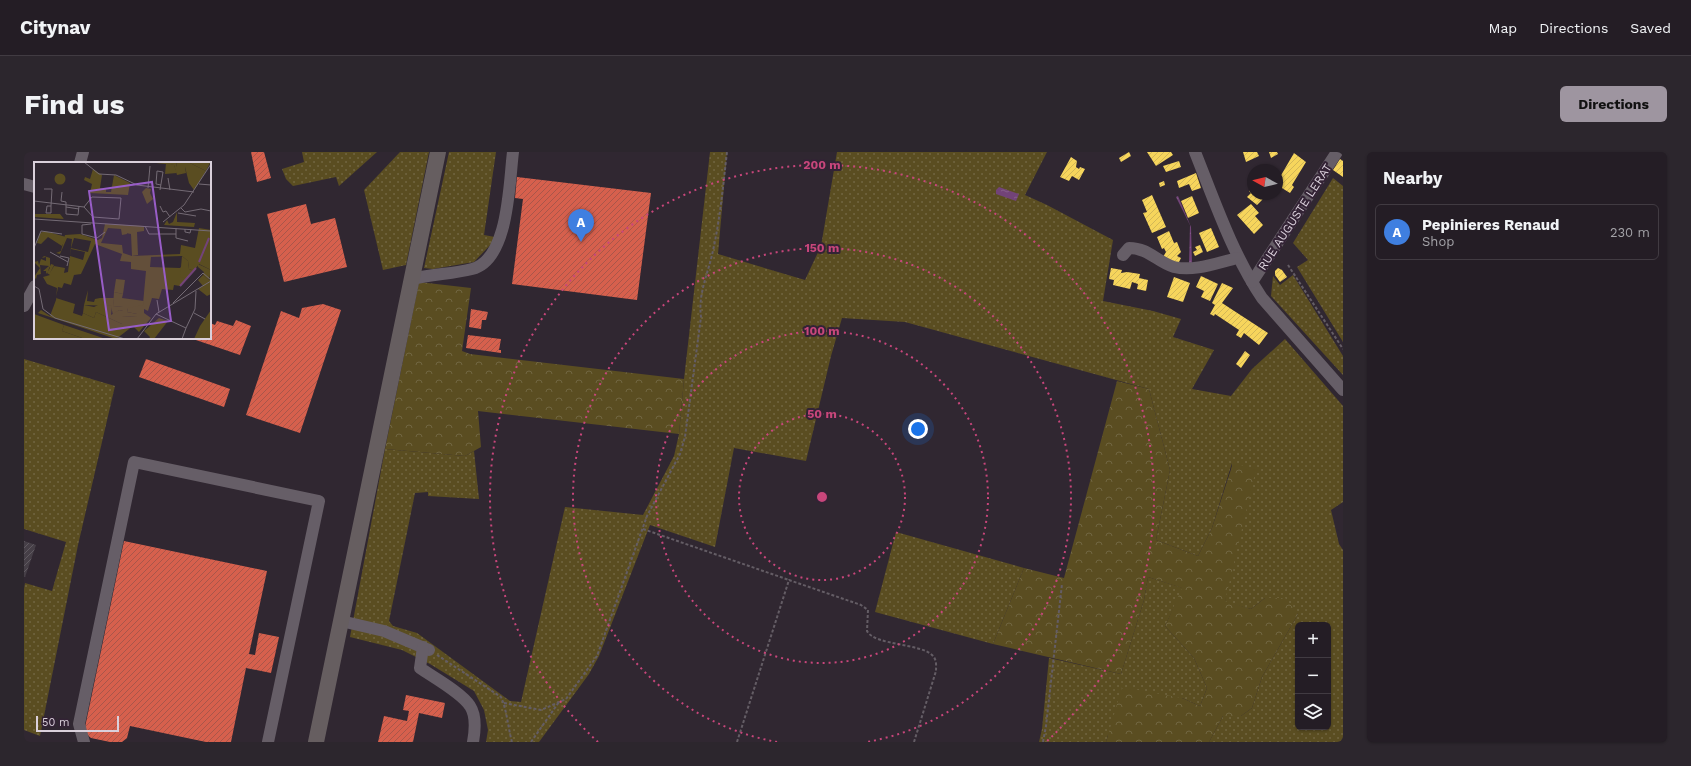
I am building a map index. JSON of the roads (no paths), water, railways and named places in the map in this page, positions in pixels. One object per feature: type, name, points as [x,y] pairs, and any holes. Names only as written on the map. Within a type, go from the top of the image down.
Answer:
[{"type":"main road","points":[[316,742],[438,152]]},
{"type":"street","points":[[80,162],[83,152]]},
{"type":"street","points":[[412,279],[474,269],[490,258],[496,249],[503,229],[513,152]]},
{"type":"street","points":[[1195,152],[1238,258],[1252,282],[1262,298],[1343,390]]},
{"type":"street","name":"RUE AUGUSTE LERAT","points":[[1252,282],[1337,152]]},
{"type":"street","points":[[24,184],[34,186]]},
{"type":"street","points":[[1123,256],[1129,248],[1139,248],[1173,267],[1188,269],[1238,258]]},
{"type":"street","points":[[24,306],[34,288]]},
{"type":"street","points":[[84,742],[79,724],[134,462],[319,501],[268,742]]},
{"type":"street","points":[[341,621],[384,631],[427,649],[420,668],[462,697],[470,706],[474,718],[473,742]]},
{"type":"water","points":[[999,187],[1019,194],[1016,201],[996,194],[996,190]]},
{"type":"water","points":[[1178,196],[1191,227],[1192,264],[1189,267],[1190,225],[1176,197]]},
{"type":"place","name":"Pepinieres Renaud","points":[[581,242]]}]
